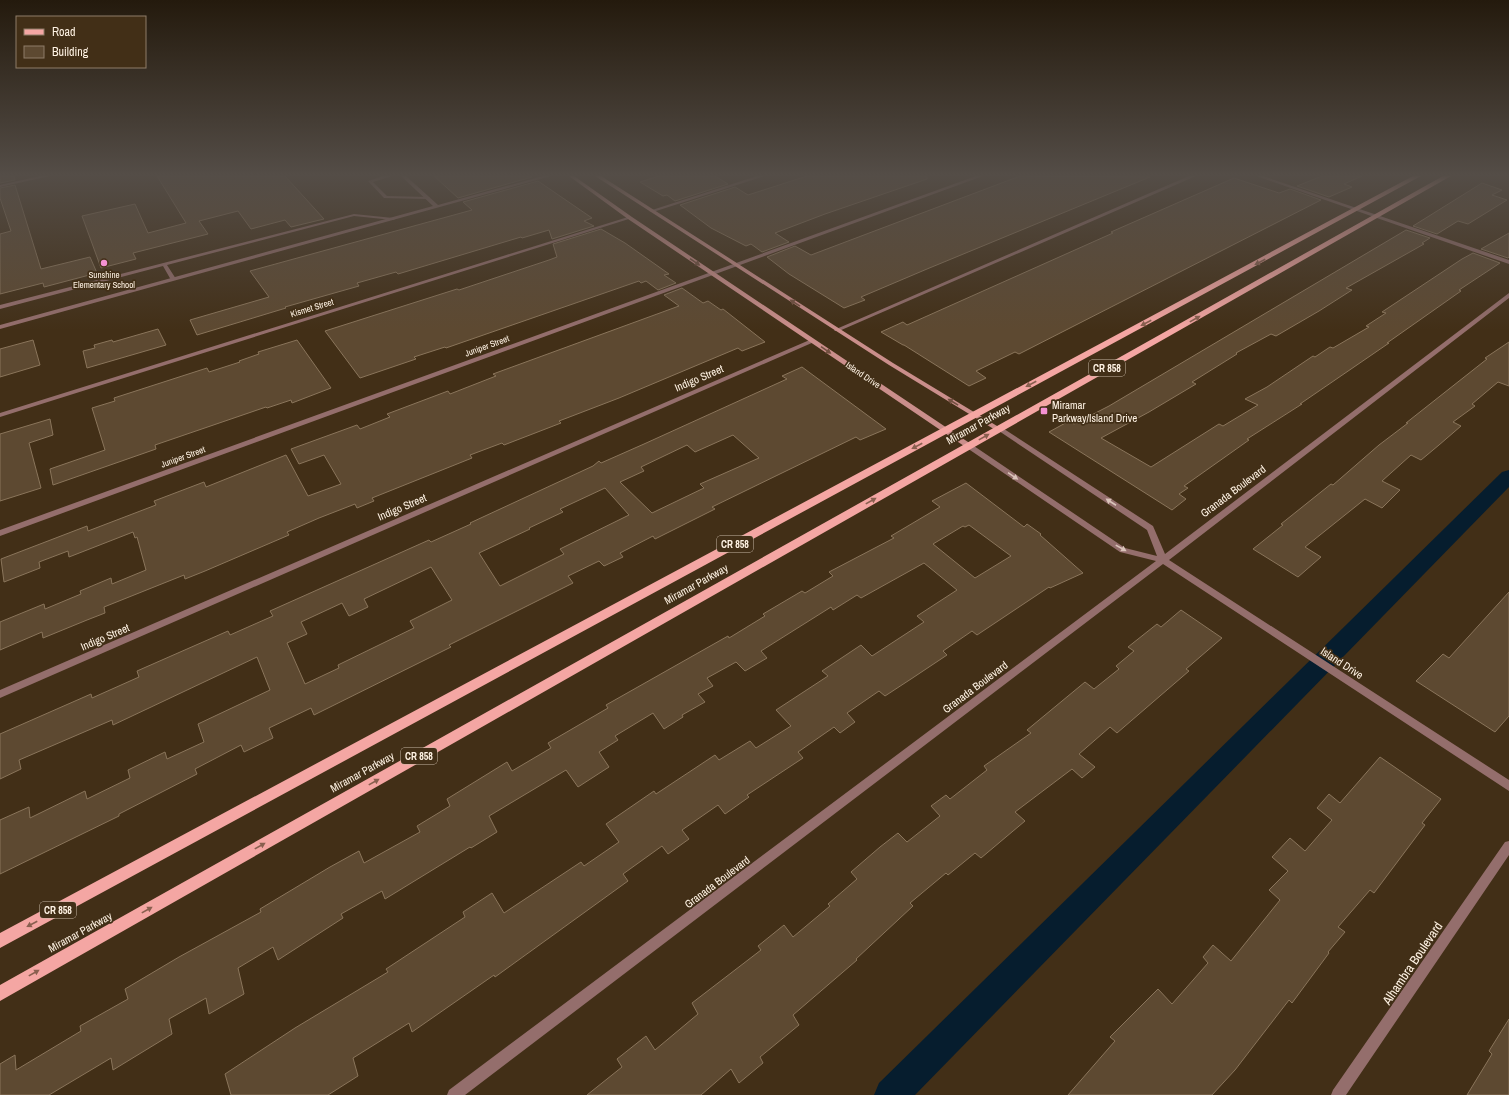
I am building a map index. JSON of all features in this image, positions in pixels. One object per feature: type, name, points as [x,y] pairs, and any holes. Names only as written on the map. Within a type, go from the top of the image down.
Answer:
[{"type":"main road","name":"Miramar Parkway","points":[[0,941],[974,414],[1324,227]]},
{"type":"main road","name":"Miramar Parkway","points":[[0,993],[1358,227]]},
{"type":"street","points":[[0,307],[307,227]]},
{"type":"street","points":[[0,327],[363,227]]},
{"type":"street","name":"Kismet Street","points":[[0,415],[601,227]]},
{"type":"street","name":"Island Drive","points":[[643,227],[1123,550],[1163,560],[1509,786]]},
{"type":"street","points":[[676,227],[837,330],[999,429],[1150,528],[1163,560]]},
{"type":"street","name":"Juniper Street","points":[[0,533],[840,227]]},
{"type":"street","points":[[837,330],[1076,227]]},
{"type":"street","points":[[1406,227],[1509,262]]},
{"type":"street","points":[[164,264],[173,279]]},
{"type":"street","name":"Granada Boulevard","points":[[454,1095],[1163,560],[1509,295]]},
{"type":"street","name":"Indigo Street","points":[[0,694],[812,341]]},
{"type":"street","name":"Alhambra Boulevard","points":[[1338,1095],[1509,846]]},
{"type":"building","points":[[10,227],[28,227],[41,269],[90,257],[97,273],[44,287],[43,283],[0,294],[0,234],[11,231]]},
{"type":"building","points":[[86,227],[145,227],[148,233],[170,227],[203,227],[208,234],[133,253],[136,259],[101,268]]},
{"type":"building","points":[[410,227],[590,227],[552,239],[549,230],[522,238],[521,237],[398,274],[396,272],[357,283],[359,286],[285,307],[286,308],[197,335],[190,320],[269,297],[250,271]]},
{"type":"building","points":[[710,227],[791,227],[775,233],[789,242],[762,252],[751,244],[746,246]]},
{"type":"building","points":[[885,227],[1029,227],[861,297],[865,300],[844,308],[789,274],[767,257],[795,246],[811,255]]},
{"type":"building","points":[[1122,227],[1268,227],[1019,354],[1015,352],[976,371],[986,378],[969,386],[881,332],[903,322],[907,325],[1113,233],[1111,232]]},
{"type":"building","points":[[1416,227],[1448,227],[1437,234]]},
{"type":"building","points":[[601,229],[625,243],[669,274],[664,275],[676,283],[658,290],[646,281],[641,283],[639,281],[446,348],[445,347],[414,357],[416,359],[360,378],[325,331],[457,289],[459,290],[549,260],[557,257],[553,244]]},
{"type":"building","points":[[1406,230],[1430,238],[1422,243],[1424,244],[1346,288],[1352,290],[1319,311],[1276,336],[1271,334],[1236,353],[1237,354],[1192,382],[1196,384],[1101,438],[1151,467],[1219,424],[1223,426],[1258,405],[1245,399],[1267,387],[1313,356],[1315,357],[1330,347],[1333,348],[1369,327],[1366,326],[1386,313],[1382,312],[1462,259],[1473,253],[1500,263],[1459,290],[1461,291],[1387,343],[1389,343],[1300,404],[1302,404],[1247,439],[1249,440],[1184,486],[1188,488],[1179,494],[1186,499],[1172,510],[1049,432],[1069,421],[1074,424],[1109,406]]},
{"type":"building","points":[[1509,233],[1508,258],[1481,249]]},
{"type":"building","points":[[682,288],[703,303],[708,301],[721,310],[723,309],[765,342],[742,351],[738,348],[619,398],[559,421],[561,423],[504,445],[502,443],[470,455],[472,458],[372,498],[374,501],[357,508],[355,504],[319,518],[287,532],[289,535],[205,571],[185,579],[184,575],[104,607],[105,613],[43,638],[42,632],[0,650],[0,622],[44,604],[45,609],[81,594],[80,591],[111,578],[112,584],[146,570],[137,537],[135,538],[133,532],[69,557],[68,551],[39,562],[40,568],[4,582],[1,559],[87,526],[88,531],[156,505],[154,501],[204,482],[206,487],[286,455],[308,496],[341,484],[324,455],[299,464],[291,449],[357,425],[360,429],[390,417],[387,414],[448,391],[450,394],[496,376],[493,374],[679,306],[664,295]]},
{"type":"building","points":[[158,329],[166,345],[87,368],[83,351],[95,348],[94,345],[112,340],[113,342]]},
{"type":"building","points":[[33,340],[40,365],[0,377],[0,349]]},
{"type":"building","points":[[297,340],[331,388],[292,403],[291,400],[267,408],[266,407],[155,445],[156,449],[53,485],[50,469],[105,450],[92,408],[115,401],[114,398],[207,368],[209,372],[240,362],[239,361],[259,354],[258,352]]},
{"type":"building","points":[[1509,342],[1509,386],[1498,382],[1472,404],[1475,406],[1453,422],[1461,426],[1439,445],[1421,460],[1411,455],[1382,481],[1400,490],[1382,508],[1365,499],[1305,547],[1321,557],[1298,577],[1253,549],[1283,525],[1281,524],[1331,484],[1333,485],[1379,445],[1487,359],[1485,358]]},
{"type":"building","points":[[802,367],[886,429],[860,440],[856,437],[712,507],[715,509],[655,539],[653,536],[620,553],[623,557],[604,566],[599,561],[568,576],[573,583],[449,645],[451,647],[314,715],[311,708],[269,728],[273,738],[244,752],[241,745],[195,769],[197,774],[119,814],[119,816],[0,874],[0,820],[29,807],[30,818],[85,791],[87,799],[130,778],[128,770],[165,752],[167,759],[204,742],[198,724],[270,690],[257,657],[113,725],[112,720],[19,760],[21,769],[0,779],[0,734],[91,694],[92,698],[139,677],[137,671],[228,631],[230,635],[273,616],[270,611],[429,540],[431,542],[593,466],[599,461],[601,463],[787,379],[782,376]],"holes":[[[733,435],[759,458],[700,484],[704,488],[652,513],[620,482],[644,471],[641,467],[687,445],[695,452]],[[605,488],[629,515],[560,549],[564,554],[500,586],[479,553],[563,512],[560,509]],[[431,567],[452,600],[410,621],[414,628],[338,665],[339,668],[305,684],[287,643],[307,634],[301,622],[342,603],[349,616],[368,607],[364,599]]]},
{"type":"building","points":[[50,419],[53,435],[29,443],[41,488],[0,501],[0,434]]},
{"type":"building","points":[[966,483],[1024,527],[1027,524],[1041,534],[1040,535],[1083,573],[1050,588],[1049,587],[977,635],[972,631],[943,651],[947,655],[911,679],[885,696],[879,691],[847,713],[855,722],[840,733],[834,727],[798,752],[803,758],[747,795],[749,797],[725,814],[718,805],[682,830],[689,839],[668,854],[662,846],[623,874],[628,881],[495,977],[494,975],[412,1032],[409,1023],[353,1058],[358,1076],[328,1095],[231,1095],[225,1074],[295,1028],[388,972],[386,969],[465,917],[463,912],[492,893],[504,913],[581,862],[584,866],[619,842],[606,824],[654,791],[656,794],[715,755],[719,760],[750,741],[756,748],[791,726],[776,710],[828,676],[822,671],[861,645],[872,656],[924,622],[917,616],[957,590],[924,563],[861,598],[857,595],[833,610],[831,607],[761,651],[767,658],[745,671],[736,662],[707,678],[713,686],[698,694],[705,702],[682,715],[683,717],[664,729],[653,713],[615,736],[618,740],[599,752],[609,767],[578,787],[566,770],[489,816],[497,832],[471,848],[470,847],[385,899],[382,891],[341,914],[343,918],[278,960],[273,947],[238,968],[244,994],[209,1014],[206,998],[169,1019],[172,1034],[113,1070],[111,1058],[49,1095],[0,1095],[0,1064],[15,1055],[16,1070],[81,1031],[80,1026],[128,999],[125,989],[179,957],[261,912],[260,909],[330,867],[359,851],[364,863],[420,832],[417,826],[450,806],[447,799],[507,762],[512,771],[551,748],[548,743],[608,708],[606,705],[728,636],[729,638],[765,616],[763,614],[802,591],[805,593],[833,576],[829,572],[894,538],[891,536],[940,507],[932,501]],"holes":[[[969,525],[1011,556],[975,578],[933,544],[963,526],[965,527]]]},
{"type":"building","points":[[1509,592],[1509,716],[1495,732],[1416,681],[1443,654],[1449,658]]},
{"type":"building","points":[[1181,610],[1222,638],[1186,669],[1189,671],[1117,733],[1110,727],[1079,754],[1095,767],[1082,778],[1072,769],[1015,812],[1025,821],[981,858],[975,853],[948,875],[946,873],[910,903],[913,906],[856,959],[857,960],[793,1015],[799,1025],[760,1057],[763,1063],[739,1083],[731,1069],[701,1095],[587,1095],[622,1067],[617,1059],[646,1036],[655,1050],[698,1014],[692,1003],[761,950],[758,946],[784,925],[793,937],[830,906],[828,904],[857,879],[851,872],[880,847],[898,833],[907,842],[940,816],[931,806],[946,795],[950,799],[987,770],[984,766],[1031,733],[1027,730],[1085,682],[1094,689],[1119,669],[1116,666],[1134,651],[1128,647],[1157,624],[1161,627]]},
{"type":"building","points":[[1380,757],[1441,799],[1422,823],[1425,825],[1374,893],[1370,890],[1338,927],[1345,932],[1328,952],[1329,953],[1292,1003],[1289,1000],[1235,1070],[1212,1095],[1068,1095],[1115,1041],[1110,1037],[1158,989],[1172,1004],[1208,963],[1203,957],[1213,945],[1231,961],[1280,900],[1269,890],[1288,871],[1272,857],[1290,838],[1305,851],[1332,820],[1317,808],[1329,794],[1340,803]]},
{"type":"building","points":[[1509,1019],[1509,1095],[1467,1095],[1492,1054],[1489,1051]]},
{"type":"waterway","points":[[891,1095],[1509,476]]},
{"type":"place","name":"Sunshine Elementary School","points":[[104,263]]},
{"type":"place","name":"Miramar Parkway/Island Drive","points":[[1044,411]]}]
